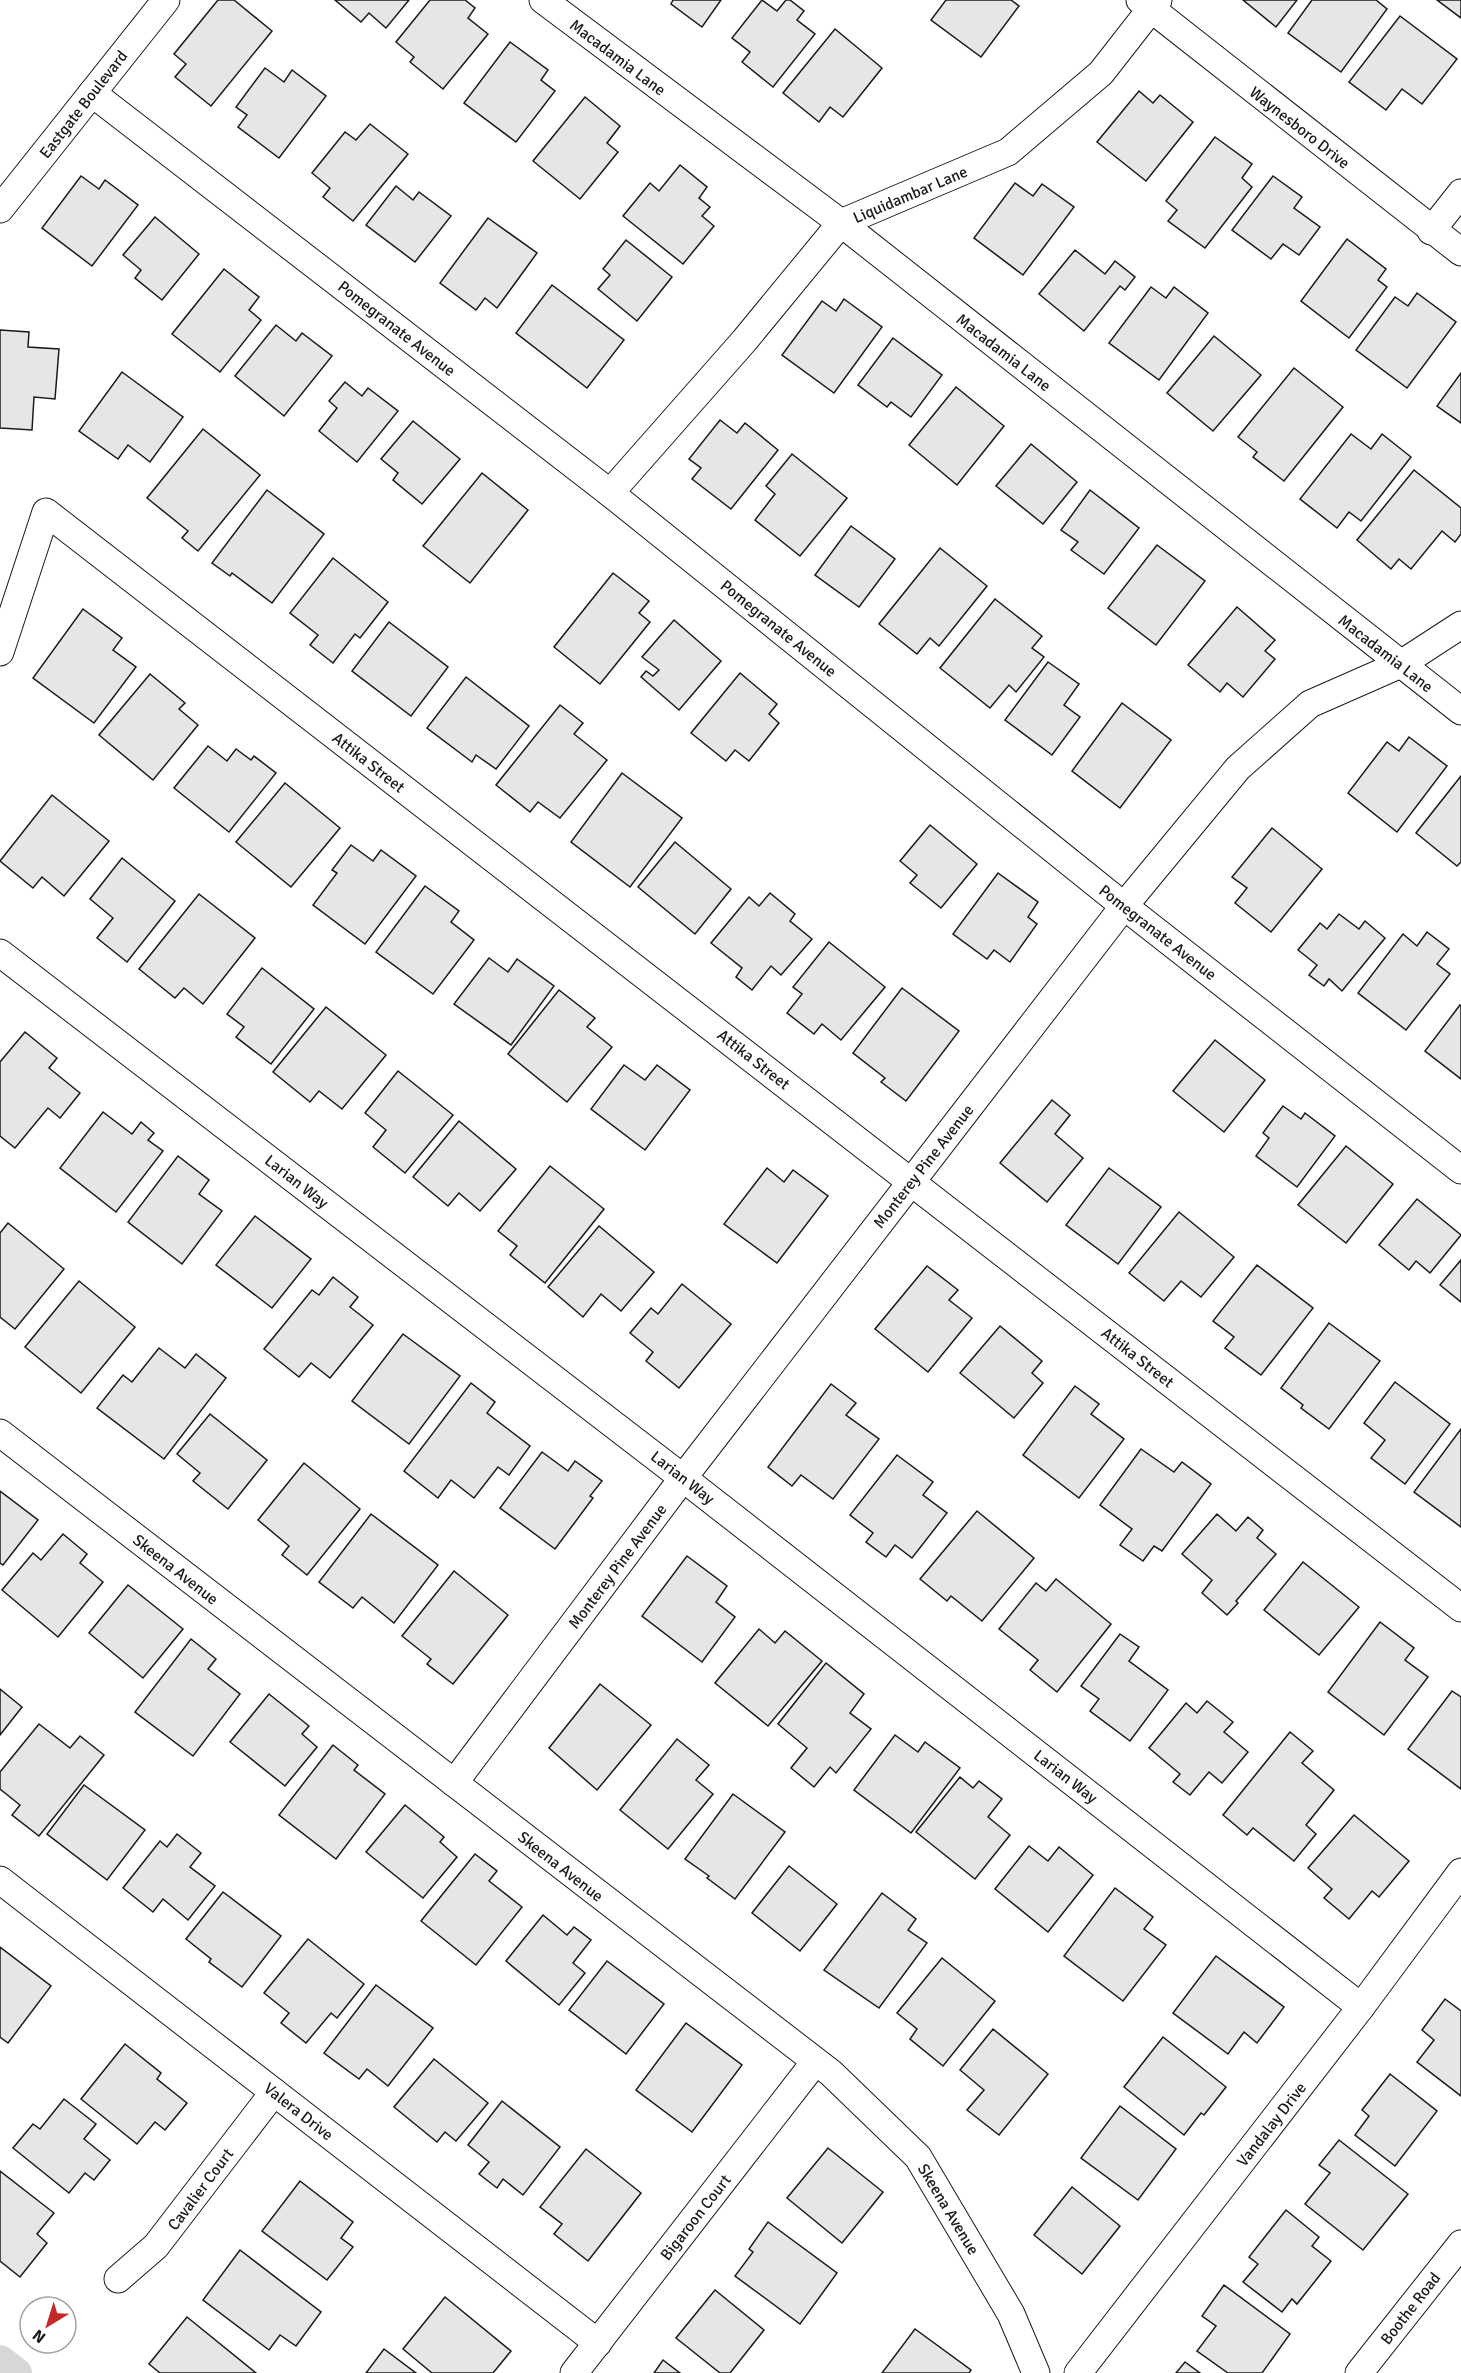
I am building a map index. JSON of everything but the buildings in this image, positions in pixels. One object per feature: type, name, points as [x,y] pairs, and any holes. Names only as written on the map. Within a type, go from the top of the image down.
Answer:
[{"type":"street","name":"Eastgate Boulevard","points":[[0,209],[166,0]]},
{"type":"street","name":"Macadamia Lane","points":[[543,0],[841,224],[1461,711]]},
{"type":"street","name":"Liquidambar Lane","points":[[610,493],[744,340],[841,224],[1008,152],[1101,73],[1150,3]]},
{"type":"street","name":"Waynesboro Drive","points":[[1150,3],[1431,231],[1461,252]]},
{"type":"street","name":"Pomegranate Avenue","points":[[92,93],[610,493],[1124,906],[1461,1170]]},
{"type":"street","points":[[1431,231],[1461,193]]},
{"type":"street","name":"Attika Street","points":[[0,652],[46,512],[1461,1608]]},
{"type":"street","name":"Monterey Pine Avenue","points":[[454,1783],[683,1478],[1124,906],[1238,768],[1310,704],[1401,664],[1461,625]]},
{"type":"street","name":"Larian Way","points":[[0,953],[683,1478],[1361,2007]]},
{"type":"street","name":"Skeena Avenue","points":[[0,1433],[831,2073],[918,2157],[1011,2314],[1036,2373]]},
{"type":"street","name":"Vandalay Drive","points":[[1078,2373],[1361,2007],[1461,1872]]},
{"type":"street","name":"Valera Drive","points":[[0,1880],[597,2343]]},
{"type":"street","name":"Bigaroon Court","points":[[574,2373],[815,2062]]},
{"type":"street","name":"Cavalier Court","points":[[118,2279],[156,2246],[274,2092]]},
{"type":"street","name":"Boothe Road","points":[[1359,2373],[1461,2244]]},
{"type":"waterway","points":[[0,2360],[17,2373]]}]
